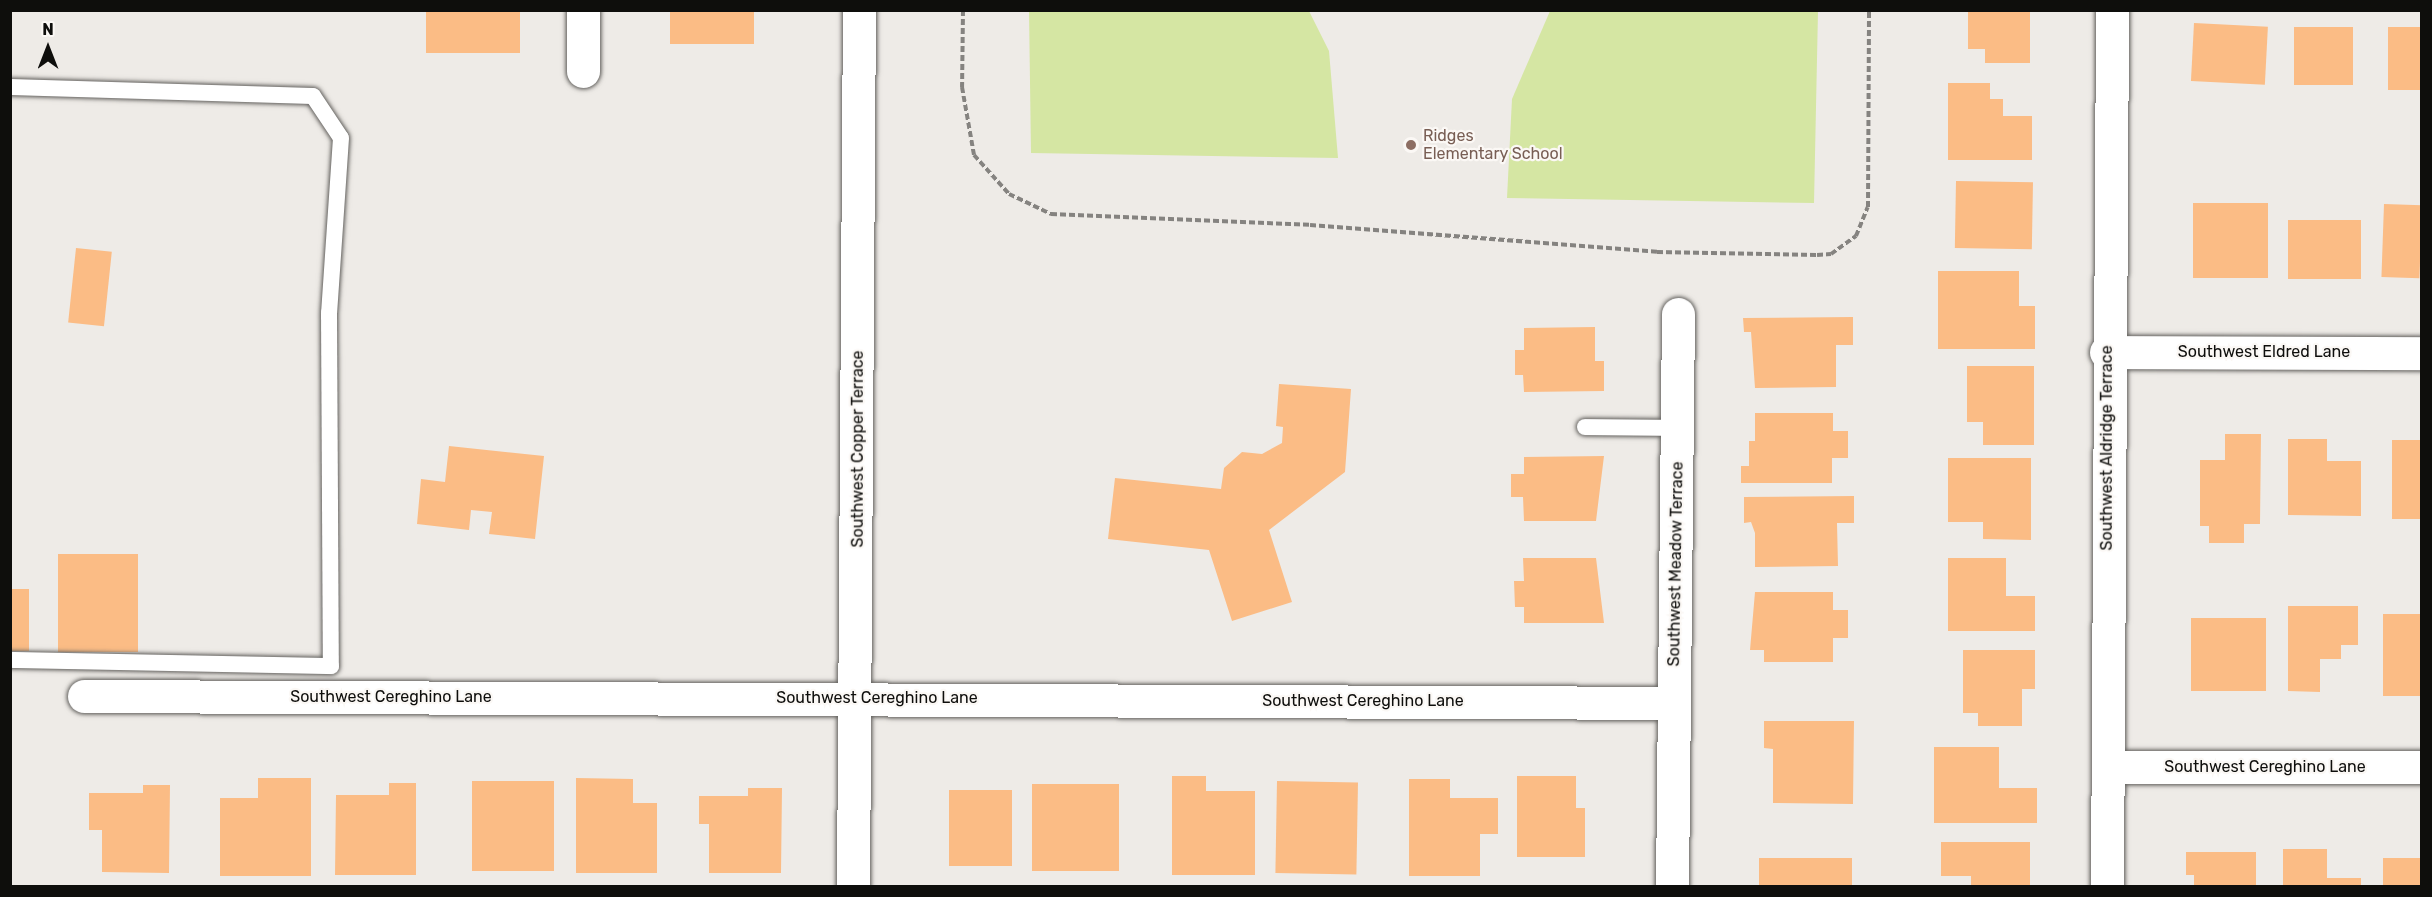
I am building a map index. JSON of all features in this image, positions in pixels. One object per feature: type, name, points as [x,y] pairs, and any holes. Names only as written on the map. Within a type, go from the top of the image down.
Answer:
[{"type":"street","points":[[583,10],[583,71]]},
{"type":"street","name":"Southwest Copper Terrace","points":[[852,886],[852,698],[858,584],[859,10]]},
{"type":"street","name":"Southwest Aldridge Terrace","points":[[2108,886],[2106,352],[2112,10]]},
{"type":"street","name":"Southwest Meadow Terrace","points":[[1672,886],[1671,703],[1677,656],[1678,314]]},
{"type":"street","name":"Southwest Eldred Lane","points":[[2106,352],[2421,353]]},
{"type":"street","name":"Southwest Cereghino Lane","points":[[84,696],[1671,703]]},
{"type":"street","name":"Southwest Cereghino Lane","points":[[2109,767],[2421,767]]},
{"type":"lane","points":[[10,87],[313,96],[341,138],[329,313],[331,666],[10,660]]},
{"type":"lane","points":[[1585,427],[1678,428]]},
{"type":"path","points":[[963,10],[962,87],[974,155],[1009,194],[1051,214],[1310,225],[1657,252],[1816,255],[1831,254],[1856,236],[1868,207],[1869,10]]},
{"type":"green space","points":[[1029,11],[1309,11],[1329,51],[1338,158],[1031,153]]},
{"type":"green space","points":[[1550,11],[1818,11],[1814,203],[1507,198],[1512,99]]},
{"type":"building","points":[[426,10],[520,10],[520,53],[426,53]]},
{"type":"building","points":[[670,10],[754,10],[754,44],[670,44]]},
{"type":"building","points":[[1968,10],[2030,10],[2030,63],[1985,63],[1985,49],[1968,49]]},
{"type":"building","points":[[2194,23],[2268,27],[2265,85],[2191,81]]},
{"type":"building","points":[[2294,27],[2353,27],[2353,85],[2294,85]]},
{"type":"building","points":[[2388,27],[2422,27],[2422,90],[2388,90]]},
{"type":"building","points":[[1948,83],[1990,83],[1990,99],[2003,99],[2003,116],[2032,116],[2032,160],[1948,160]]},
{"type":"building","points":[[1956,181],[2033,182],[2032,249],[1955,248]]},
{"type":"building","points":[[2193,203],[2268,203],[2268,278],[2193,278]]},
{"type":"building","points":[[2384,204],[2422,205],[2419,278],[2381,277]]},
{"type":"building","points":[[2288,220],[2361,220],[2361,279],[2288,279]]},
{"type":"building","points":[[76,248],[112,252],[104,326],[68,323]]},
{"type":"building","points":[[1938,271],[2019,271],[2019,306],[2035,306],[2035,349],[1938,349]]},
{"type":"building","points":[[1853,317],[1853,345],[1836,345],[1836,387],[1755,388],[1751,332],[1744,332],[1743,318]]},
{"type":"building","points":[[1595,327],[1595,361],[1604,361],[1604,391],[1524,392],[1523,375],[1515,375],[1515,350],[1524,350],[1524,328]]},
{"type":"building","points":[[1967,366],[2034,366],[2034,445],[1983,445],[1983,422],[1967,422]]},
{"type":"building","points":[[1279,384],[1351,389],[1345,472],[1269,530],[1292,602],[1232,621],[1209,550],[1108,539],[1115,478],[1221,489],[1224,468],[1242,452],[1262,454],[1282,443],[1283,427],[1276,426]]},
{"type":"building","points":[[1755,413],[1833,413],[1833,431],[1848,431],[1848,458],[1832,458],[1832,483],[1741,483],[1741,466],[1749,466],[1749,441],[1755,441]]},
{"type":"building","points":[[2225,434],[2261,434],[2260,524],[2244,524],[2244,543],[2209,543],[2209,526],[2200,526],[2200,460],[2225,460]]},
{"type":"building","points":[[2288,439],[2327,439],[2327,461],[2361,461],[2361,516],[2288,515]]},
{"type":"building","points":[[2392,440],[2422,440],[2422,519],[2392,519]]},
{"type":"building","points":[[449,446],[544,456],[535,539],[489,534],[492,512],[471,510],[469,530],[417,524],[421,479],[445,482]]},
{"type":"building","points":[[1604,456],[1596,521],[1524,521],[1523,497],[1511,497],[1511,474],[1524,474],[1524,457]]},
{"type":"building","points":[[1948,458],[2031,458],[2031,540],[1983,539],[1983,522],[1948,522]]},
{"type":"building","points":[[1854,496],[1854,523],[1837,523],[1838,566],[1755,567],[1755,533],[1751,522],[1744,523],[1744,497]]},
{"type":"building","points":[[58,554],[138,554],[138,652],[58,652]]},
{"type":"building","points":[[1523,558],[1596,558],[1604,623],[1524,623],[1524,607],[1515,607],[1514,581],[1524,581]]},
{"type":"building","points":[[1948,558],[2006,558],[2006,596],[2035,596],[2035,631],[1948,631]]},
{"type":"building","points":[[10,589],[29,589],[29,651],[10,651]]},
{"type":"building","points":[[1755,592],[1833,592],[1833,610],[1848,610],[1848,638],[1833,638],[1833,662],[1764,662],[1764,650],[1750,650]]},
{"type":"building","points":[[2288,606],[2358,606],[2358,645],[2341,645],[2341,659],[2320,659],[2320,692],[2288,691]]},
{"type":"building","points":[[2383,614],[2422,614],[2422,696],[2383,696]]},
{"type":"building","points":[[2191,618],[2266,618],[2266,691],[2191,691]]},
{"type":"building","points":[[1963,650],[2035,650],[2035,689],[2022,689],[2022,726],[1978,726],[1978,713],[1963,713]]},
{"type":"building","points":[[1764,721],[1854,721],[1853,804],[1773,803],[1773,749],[1764,748]]},
{"type":"building","points":[[1934,747],[1999,747],[1999,788],[2037,788],[2037,823],[1934,823]]},
{"type":"building","points":[[1172,776],[1206,776],[1206,791],[1255,791],[1255,875],[1172,875]]},
{"type":"building","points":[[1517,776],[1576,776],[1576,808],[1585,808],[1585,857],[1517,857]]},
{"type":"building","points":[[258,778],[311,778],[311,876],[220,876],[220,798],[258,798]]},
{"type":"building","points":[[576,778],[633,779],[633,803],[657,803],[657,873],[576,873]]},
{"type":"building","points":[[1409,779],[1450,779],[1450,798],[1498,798],[1498,834],[1480,834],[1480,876],[1409,876]]},
{"type":"building","points":[[472,781],[554,781],[554,871],[472,871]]},
{"type":"building","points":[[1277,781],[1358,782],[1356,874],[1275,873]]},
{"type":"building","points":[[389,783],[416,783],[416,875],[335,875],[336,795],[389,795]]},
{"type":"building","points":[[1032,784],[1119,784],[1119,871],[1032,871]]},
{"type":"building","points":[[143,785],[170,785],[169,873],[102,872],[102,830],[89,830],[89,793],[143,793]]},
{"type":"building","points":[[748,788],[782,788],[781,873],[709,873],[709,824],[699,824],[699,796],[748,796]]},
{"type":"building","points":[[949,790],[1012,790],[1012,866],[949,866]]},
{"type":"building","points":[[1941,842],[2030,842],[2030,886],[1971,886],[1971,876],[1941,876]]},
{"type":"building","points":[[2283,849],[2327,849],[2327,878],[2361,878],[2361,886],[2283,886]]},
{"type":"building","points":[[2186,852],[2256,852],[2256,886],[2194,886],[2194,875],[2186,875]]},
{"type":"building","points":[[1759,858],[1852,858],[1852,886],[1759,886]]},
{"type":"building","points":[[2383,858],[2422,858],[2422,886],[2383,886]]},
{"type":"place","name":"Ridges Elementary School","points":[[1411,145]]}]
